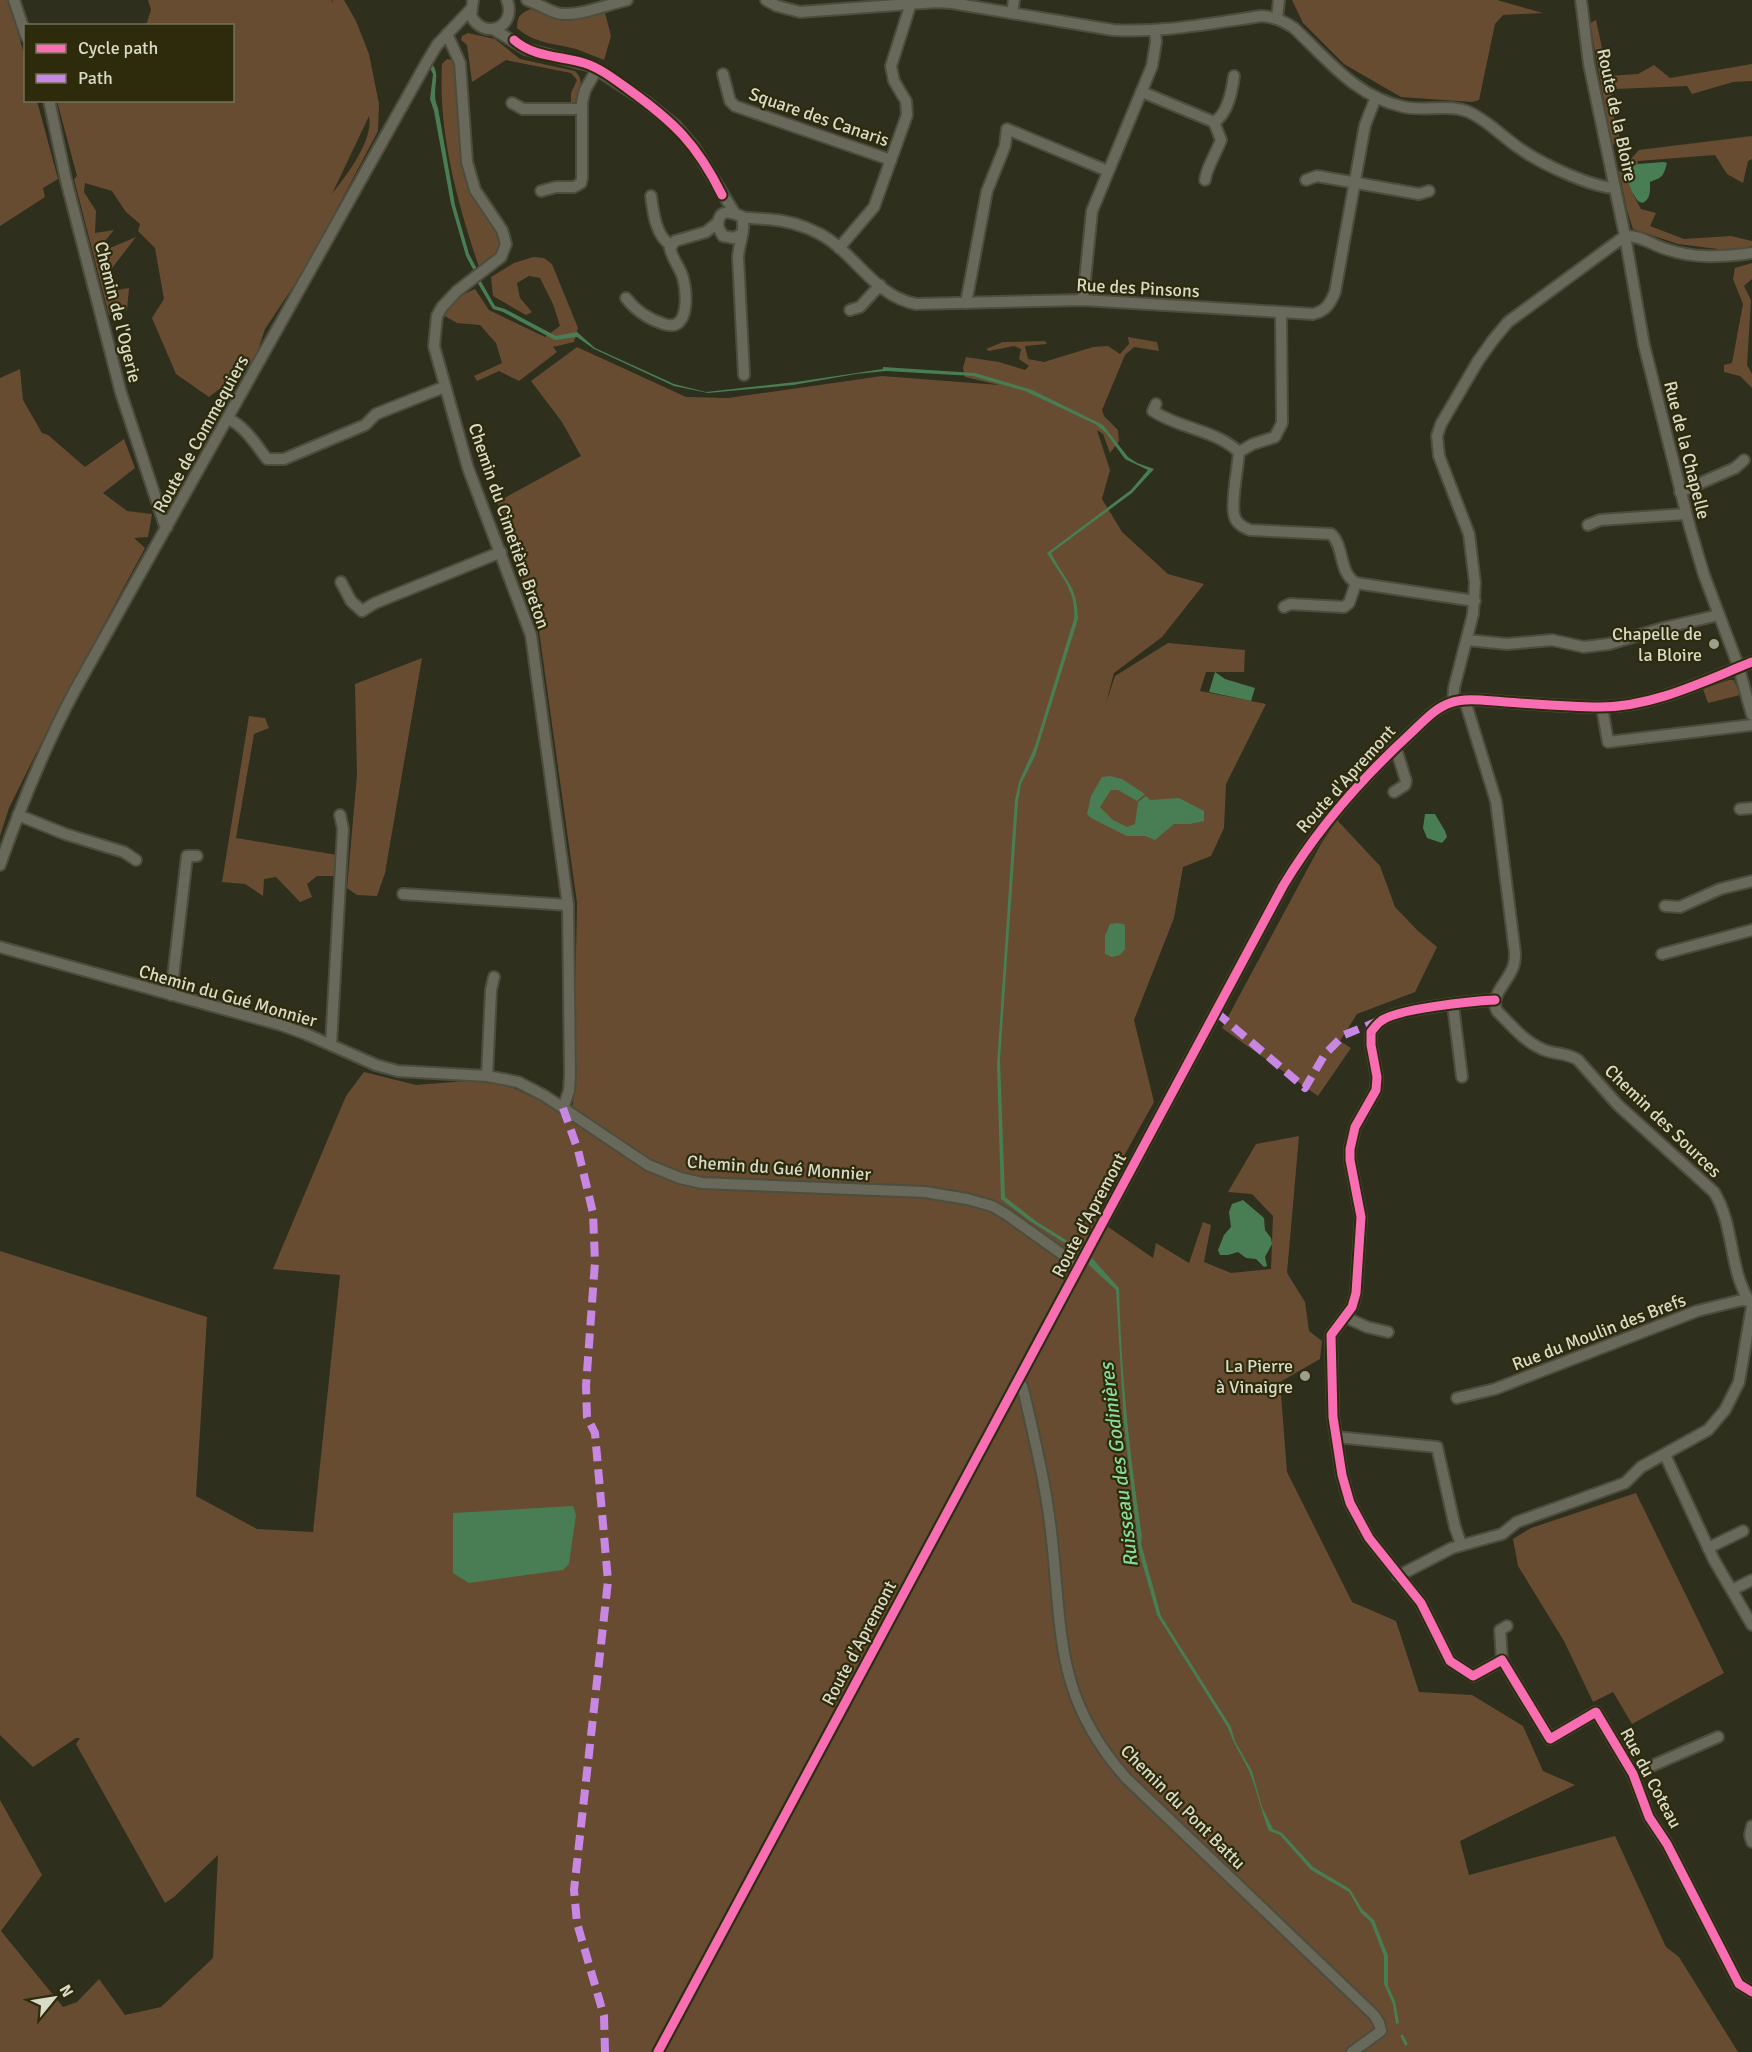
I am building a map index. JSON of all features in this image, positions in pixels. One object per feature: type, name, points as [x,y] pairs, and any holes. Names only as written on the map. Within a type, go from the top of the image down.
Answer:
[{"type":"street","points":[[14,0],[24,30]]},
{"type":"street","points":[[507,0],[508,17],[514,40]]},
{"type":"street","points":[[493,29],[528,1],[535,2],[553,12],[567,15],[627,0]]},
{"type":"street","points":[[766,0],[777,6],[800,12],[911,2],[952,3],[1113,30],[1155,31],[1205,26],[1262,16],[1276,18],[1294,28],[1350,82],[1376,97],[1404,107],[1463,110],[1482,119],[1530,155],[1579,178],[1615,188]]},
{"type":"street","points":[[1012,12],[1014,0]]},
{"type":"street","points":[[1276,18],[1279,0]]},
{"type":"street","name":"Route de la Bloire","points":[[1581,0],[1589,64],[1625,236]]},
{"type":"street","points":[[839,248],[874,207],[908,108],[894,81],[891,66],[911,2]]},
{"type":"street","points":[[471,5],[471,16],[478,25]]},
{"type":"street","name":"Route de Commequiers","points":[[0,865],[53,731],[423,69],[437,45],[471,5]]},
{"type":"street","points":[[450,32],[478,25],[493,29],[532,51],[576,61],[597,69],[645,101],[676,126],[703,159],[722,195],[731,225],[738,257],[744,375]]},
{"type":"street","points":[[1083,300],[1092,211],[1152,66],[1156,42],[1155,31]]},
{"type":"street","name":"Chemin du Cimetière Breton","points":[[450,32],[460,63],[467,162],[476,190],[502,230],[506,244],[501,257],[449,298],[437,316],[434,346],[468,468],[531,635],[568,905],[570,1075],[569,1091],[563,1108]]},
{"type":"street","points":[[541,191],[556,187],[574,187],[581,183],[582,109],[585,90],[597,69]]},
{"type":"street","name":"Square des Canaris","points":[[723,74],[730,101],[735,106],[891,160]]},
{"type":"street","points":[[1214,122],[1221,117],[1232,91],[1234,76]]},
{"type":"street","points":[[1142,92],[1214,122],[1221,140],[1213,161],[1207,168],[1205,180]]},
{"type":"street","name":"Rue des Pinsons","points":[[731,225],[756,219],[795,223],[819,234],[839,248],[891,294],[916,304],[1083,300],[1313,314],[1320,312],[1331,302],[1335,292],[1365,125],[1376,97]]},
{"type":"street","name":"Chemin de l'Ogerie","points":[[49,102],[66,180],[121,393],[146,473],[167,527]]},
{"type":"street","points":[[512,103],[523,109],[582,109]]},
{"type":"street","points":[[966,303],[987,191],[1005,146],[1007,129],[1108,171]]},
{"type":"street","points":[[1306,180],[1317,176],[1419,194],[1429,191]]},
{"type":"street","points":[[651,196],[652,210],[662,236],[671,244]]},
{"type":"street","points":[[671,244],[731,225]]},
{"type":"street","points":[[1453,702],[1454,688],[1475,601],[1474,562],[1469,534],[1436,446],[1441,424],[1483,354],[1508,322],[1625,236],[1641,238],[1666,249],[1703,256],[1752,253]]},
{"type":"street","name":"Rue de la Chapelle","points":[[1625,236],[1644,345],[1680,492],[1704,575],[1738,667]]},
{"type":"street","points":[[626,298],[640,313],[665,325],[674,325],[682,320],[685,310],[684,283],[671,253],[671,244]]},
{"type":"street","points":[[850,310],[860,307],[880,285]]},
{"type":"street","points":[[1239,452],[1253,444],[1275,437],[1282,423],[1281,312]]},
{"type":"street","points":[[228,419],[234,421],[248,435],[267,459],[276,461],[365,425],[376,414],[444,387]]},
{"type":"street","points":[[1156,404],[1153,411],[1167,420],[1214,435],[1239,452]]},
{"type":"street","points":[[1239,452],[1233,508],[1240,525],[1250,530],[1331,534],[1337,542],[1348,576],[1356,584],[1475,601]]},
{"type":"street","points":[[1680,492],[1735,468],[1743,460]]},
{"type":"street","points":[[1588,525],[1600,520],[1686,514]]},
{"type":"street","points":[[341,582],[351,601],[363,611],[375,603],[501,552]]},
{"type":"street","points":[[1284,607],[1290,604],[1344,608],[1349,603],[1356,584]]},
{"type":"street","points":[[1467,640],[1507,644],[1552,640],[1584,647],[1609,644],[1719,615]]},
{"type":"street","name":"Route d'Apremont","points":[[658,2052],[1299,860],[1320,831],[1394,749],[1428,717],[1453,702],[1602,707],[1638,703],[1658,698],[1752,662]]},
{"type":"street","points":[[1738,667],[1752,715]]},
{"type":"street","points":[[1465,701],[1496,801],[1515,953],[1514,966],[1495,1000],[1459,1002],[1382,1020],[1371,1032],[1377,1077],[1376,1090],[1355,1127],[1350,1149],[1361,1217],[1356,1293],[1352,1307],[1331,1335],[1330,1349],[1333,1417],[1342,1475],[1350,1503],[1369,1538],[1421,1604],[1450,1661],[1473,1676],[1502,1660]]},
{"type":"street","points":[[1602,707],[1608,742],[1752,725]]},
{"type":"street","points":[[1394,749],[1406,781],[1405,785],[1394,792]]},
{"type":"street","points":[[18,815],[64,834],[124,852],[136,860]]},
{"type":"street","points":[[332,1045],[343,829],[340,815]]},
{"type":"street","points":[[171,995],[187,856],[198,856]]},
{"type":"street","points":[[1665,906],[1680,907],[1720,889],[1752,881]]},
{"type":"street","points":[[403,894],[568,905]]},
{"type":"street","points":[[1662,954],[1752,930]]},
{"type":"street","name":"Chemin du Gué Monnier","points":[[0,946],[281,1025],[376,1065],[398,1071],[504,1078],[530,1088],[648,1165],[680,1178],[702,1183],[925,1192],[992,1206],[1080,1267]]},
{"type":"street","points":[[487,1076],[491,990],[494,976]]},
{"type":"street","name":"Chemin des Sources","points":[[1495,1000],[1497,1011],[1531,1042],[1542,1049],[1571,1055],[1578,1060],[1614,1101],[1714,1192],[1723,1208],[1740,1281],[1751,1302]]},
{"type":"street","points":[[1452,1005],[1462,1077]]},
{"type":"street","points":[[1398,1576],[1461,1544],[1502,1534],[1517,1522],[1625,1483],[1641,1467],[1708,1430],[1719,1419],[1739,1382],[1751,1302]]},
{"type":"street","name":"Rue du Moulin des Brefs","points":[[1457,1398],[1495,1389],[1697,1311],[1751,1302]]},
{"type":"street","points":[[1346,1317],[1367,1327],[1388,1332]]},
{"type":"street","name":"Chemin du Pont Battu","points":[[1017,1383],[1022,1386],[1025,1397],[1046,1496],[1059,1630],[1065,1665],[1078,1706],[1100,1745],[1126,1778],[1374,2015],[1381,2031],[1352,2052]]},
{"type":"street","points":[[1336,1437],[1437,1447],[1461,1544]]},
{"type":"street","points":[[1665,1455],[1708,1548],[1752,1625]]},
{"type":"street","points":[[1708,1548],[1743,1531]]},
{"type":"street","points":[[1732,1590],[1752,1580]]},
{"type":"street","name":"Rue du Coteau","points":[[1508,1626],[1500,1630],[1502,1660],[1550,1739],[1596,1712],[1633,1774],[1649,1817],[1667,1844],[1739,1984],[1752,1992]]},
{"type":"street","points":[[1633,1774],[1718,1737]]},
{"type":"street","points":[[1752,1826],[1750,1835],[1752,1842]]},
{"type":"shaded area","points":[[0,0],[9,0],[24,54],[24,102],[37,102],[58,179],[43,188],[45,197],[0,226]]},
{"type":"shaded area","points":[[148,0],[331,0],[334,4],[332,0],[344,0],[356,21],[369,54],[379,104],[378,131],[305,269],[265,329],[254,362],[209,397],[176,374],[152,318],[164,299],[155,248],[138,231],[140,224],[126,212],[112,191],[85,183],[84,192],[96,211],[95,233],[114,230],[100,247],[103,251],[136,237],[106,276],[111,291],[129,288],[127,310],[109,315],[74,179],[77,176],[57,102],[234,102],[234,24],[146,24],[151,10]],"holes":[[[369,116],[367,136],[358,157],[332,194]]]},
{"type":"shaded area","points":[[1292,0],[1497,0],[1543,13],[1503,15],[1495,24],[1479,100],[1472,102],[1401,97],[1344,64],[1303,23]]},
{"type":"shaded area","points":[[531,9],[558,20],[568,21],[605,13],[611,36],[604,60],[576,49],[538,40],[524,33],[517,28],[518,21],[522,14]]},
{"type":"shaded area","points":[[1596,20],[1608,76],[1638,74],[1654,65],[1670,78],[1752,64],[1752,81],[1733,82],[1692,94],[1687,86],[1616,89],[1609,99],[1620,139],[1612,146],[1590,23]]},
{"type":"shaded area","points":[[468,33],[495,39],[520,59],[575,71],[581,82],[576,102],[571,103],[571,93],[577,80],[571,73],[506,60],[472,82],[467,45],[461,40],[462,36]]},
{"type":"shaded area","points":[[447,59],[452,60],[454,66],[461,152],[503,243],[501,253],[480,270],[457,195],[446,143],[442,64]]},
{"type":"shaded area","points":[[432,64],[436,73],[435,96],[455,205],[469,254],[477,269],[474,271],[466,256],[451,204],[430,99]]},
{"type":"shaded area","points":[[1752,136],[1752,159],[1748,161],[1743,183],[1727,174],[1715,155],[1638,161],[1633,194],[1641,209],[1656,213],[1650,226],[1684,239],[1731,236],[1752,241],[1752,246],[1734,251],[1678,244],[1633,229],[1619,172],[1639,150]]},
{"type":"shaded area","points":[[1667,163],[1662,176],[1650,182],[1647,200],[1642,203],[1638,201],[1630,185],[1628,168],[1638,164]]},
{"type":"shaded area","points":[[533,257],[544,258],[552,264],[578,328],[574,342],[553,347],[557,352],[519,381],[499,371],[477,381],[474,376],[502,363],[496,343],[480,325],[457,323],[443,315],[460,296],[475,289],[489,310],[545,337],[560,326],[553,304],[540,278],[529,276],[517,283],[520,298],[532,312],[526,315],[493,296],[491,277],[514,263]]},
{"type":"shaded area","points":[[1752,263],[1752,279],[1744,286],[1751,300],[1747,365],[1752,374],[1752,388],[1740,376],[1724,372],[1724,365],[1732,363],[1743,304],[1733,279],[1735,268]]},
{"type":"shaded area","points":[[479,278],[495,306],[556,336],[577,332],[595,348],[674,384],[706,392],[796,382],[883,369],[883,367],[975,373],[1032,390],[1103,425],[1128,457],[1154,469],[1132,493],[1051,553],[1073,590],[1078,619],[1035,756],[1021,784],[1018,802],[1000,1059],[1005,1197],[1037,1222],[1083,1248],[1081,1251],[1030,1221],[1001,1199],[997,1064],[1015,800],[1019,782],[1035,746],[1074,619],[1070,592],[1047,553],[1131,490],[1148,470],[1125,459],[1106,433],[1095,424],[1025,391],[973,376],[886,371],[793,385],[708,393],[674,386],[594,349],[577,337],[555,340],[493,309],[476,280]]},
{"type":"shaded area","points":[[1128,337],[1157,342],[1159,351],[1134,347],[1125,355],[1102,410],[1104,416],[1118,430],[1119,441],[1110,453],[1103,434],[1097,430],[1110,470],[1102,499],[1122,532],[1168,574],[1204,584],[1162,637],[1114,673],[1106,703],[1115,676],[1168,643],[1245,650],[1244,672],[1206,672],[1200,691],[1266,704],[1226,784],[1224,828],[1211,856],[1183,867],[1174,918],[1134,1020],[1154,1102],[1091,1215],[1153,1258],[1156,1243],[1189,1263],[1203,1222],[1211,1225],[1204,1262],[1231,1273],[1271,1269],[1273,1216],[1252,1194],[1228,1192],[1256,1144],[1299,1136],[1287,1273],[1305,1302],[1309,1331],[1322,1341],[1320,1359],[1280,1382],[1287,1472],[1352,1602],[1396,1621],[1419,1692],[1472,1695],[1523,1726],[1543,1771],[1575,1785],[1460,1841],[1469,1875],[1615,1836],[1666,1947],[1679,1957],[1738,2052],[0,2052],[0,1800],[42,1875],[1,1931],[63,2007],[77,2002],[99,1979],[125,2015],[161,2007],[213,1958],[218,1855],[165,1903],[76,1744],[80,1738],[76,1738],[33,1767],[0,1735],[0,1251],[207,1317],[196,1496],[257,1529],[313,1532],[340,1275],[273,1269],[346,1096],[364,1072],[416,1085],[465,1081],[503,1083],[547,1104],[563,1116],[573,1104],[577,903],[539,631],[497,502],[581,456],[562,422],[531,381],[577,347],[686,397],[728,398],[882,376],[999,385],[965,377],[963,368],[966,357],[999,362],[1025,370],[1029,366],[1019,359],[1021,349],[1014,346],[989,351],[986,349],[1003,342],[1045,341],[1047,344],[1025,346],[1028,359],[1044,362],[1093,347],[1108,346],[1120,354],[1129,344]]},
{"type":"shaded area","points":[[20,369],[23,400],[42,433],[48,435],[85,467],[124,439],[135,468],[103,493],[127,511],[152,514],[148,537],[134,538],[145,548],[54,717],[9,808],[0,836],[0,378]]},
{"type":"shaded area","points":[[422,658],[385,873],[377,896],[357,895],[347,888],[357,775],[355,684]]},
{"type":"shaded area","points":[[1215,672],[1225,679],[1255,688],[1251,701],[1209,692]]},
{"type":"shaded area","points":[[1734,680],[1740,695],[1708,703],[1703,689]]},
{"type":"shaded area","points":[[249,716],[265,718],[269,728],[254,734],[236,838],[337,855],[336,876],[317,876],[307,884],[312,897],[300,902],[276,877],[264,879],[263,896],[245,884],[222,882]]},
{"type":"shaded area","points":[[1102,777],[1122,779],[1145,794],[1137,801],[1118,790],[1111,790],[1100,807],[1113,820],[1127,827],[1135,824],[1138,802],[1146,796],[1150,800],[1179,798],[1204,811],[1204,821],[1174,824],[1155,840],[1145,836],[1127,836],[1087,814],[1091,796]]},
{"type":"shaded area","points":[[1425,814],[1435,814],[1445,831],[1447,837],[1442,843],[1427,838],[1423,828]]},
{"type":"shaded area","points":[[1337,820],[1380,866],[1395,907],[1437,947],[1415,992],[1357,1014],[1340,1041],[1351,1048],[1318,1096],[1222,1028],[1321,844]]},
{"type":"shaded area","points":[[1110,924],[1124,924],[1125,927],[1125,949],[1120,955],[1112,957],[1105,954],[1105,936]]},
{"type":"shaded area","points":[[1243,1200],[1264,1218],[1265,1230],[1272,1244],[1265,1257],[1267,1266],[1264,1267],[1256,1259],[1246,1258],[1238,1252],[1220,1255],[1218,1250],[1224,1235],[1231,1227],[1229,1212],[1232,1204]]},
{"type":"shaded area","points":[[1092,1258],[1119,1288],[1126,1412],[1141,1543],[1161,1616],[1231,1727],[1235,1741],[1252,1771],[1262,1807],[1273,1829],[1282,1833],[1313,1867],[1350,1889],[1362,1909],[1374,1920],[1388,1956],[1388,1986],[1395,2001],[1399,2023],[1396,2024],[1393,2004],[1384,1984],[1384,1956],[1371,1922],[1361,1913],[1349,1892],[1311,1870],[1280,1835],[1269,1831],[1249,1771],[1228,1728],[1157,1615],[1139,1552],[1124,1424],[1116,1290],[1088,1264]]},
{"type":"shaded area","points":[[1636,1493],[1724,1673],[1632,1724],[1613,1692],[1593,1702],[1564,1641],[1518,1566],[1513,1539],[1531,1528]]},
{"type":"shaded area","points":[[573,1506],[576,1515],[569,1564],[563,1570],[469,1583],[453,1573],[453,1513]]},
{"type":"waterway","name":"Ruisseau des Godinières","points":[[1402,2036],[1406,2044]]},
{"type":"marked path","points":[[1216,1012],[1305,1088],[1325,1054],[1344,1035],[1376,1022]]},
{"type":"marked path","points":[[563,1108],[578,1150],[593,1213],[595,1262],[586,1386],[587,1417],[595,1433],[608,1581],[574,1890],[577,1923],[604,2016],[605,2052]]},
{"type":"cycle path","points":[[514,40],[538,53],[584,63],[596,68],[659,112],[693,148],[722,195]]},
{"type":"cycle path","points":[[658,2052],[1283,886],[1310,844],[1341,805],[1393,750],[1429,716],[1450,703],[1477,700],[1576,706],[1620,706],[1678,692],[1752,662]]},
{"type":"cycle path","points":[[1495,1000],[1435,1006],[1402,1013],[1381,1021],[1371,1032],[1377,1077],[1376,1090],[1355,1127],[1350,1149],[1361,1217],[1356,1293],[1352,1307],[1331,1335],[1333,1417],[1342,1475],[1350,1503],[1369,1538],[1421,1603],[1450,1661],[1473,1676],[1502,1660],[1550,1739],[1596,1712],[1633,1774],[1649,1817],[1667,1844],[1739,1984],[1752,1992]]},
{"type":"place","name":"Chapelle de la Bloire","points":[[1714,644]]},
{"type":"place","name":"La Pierre à Vinaigre","points":[[1305,1376]]}]
